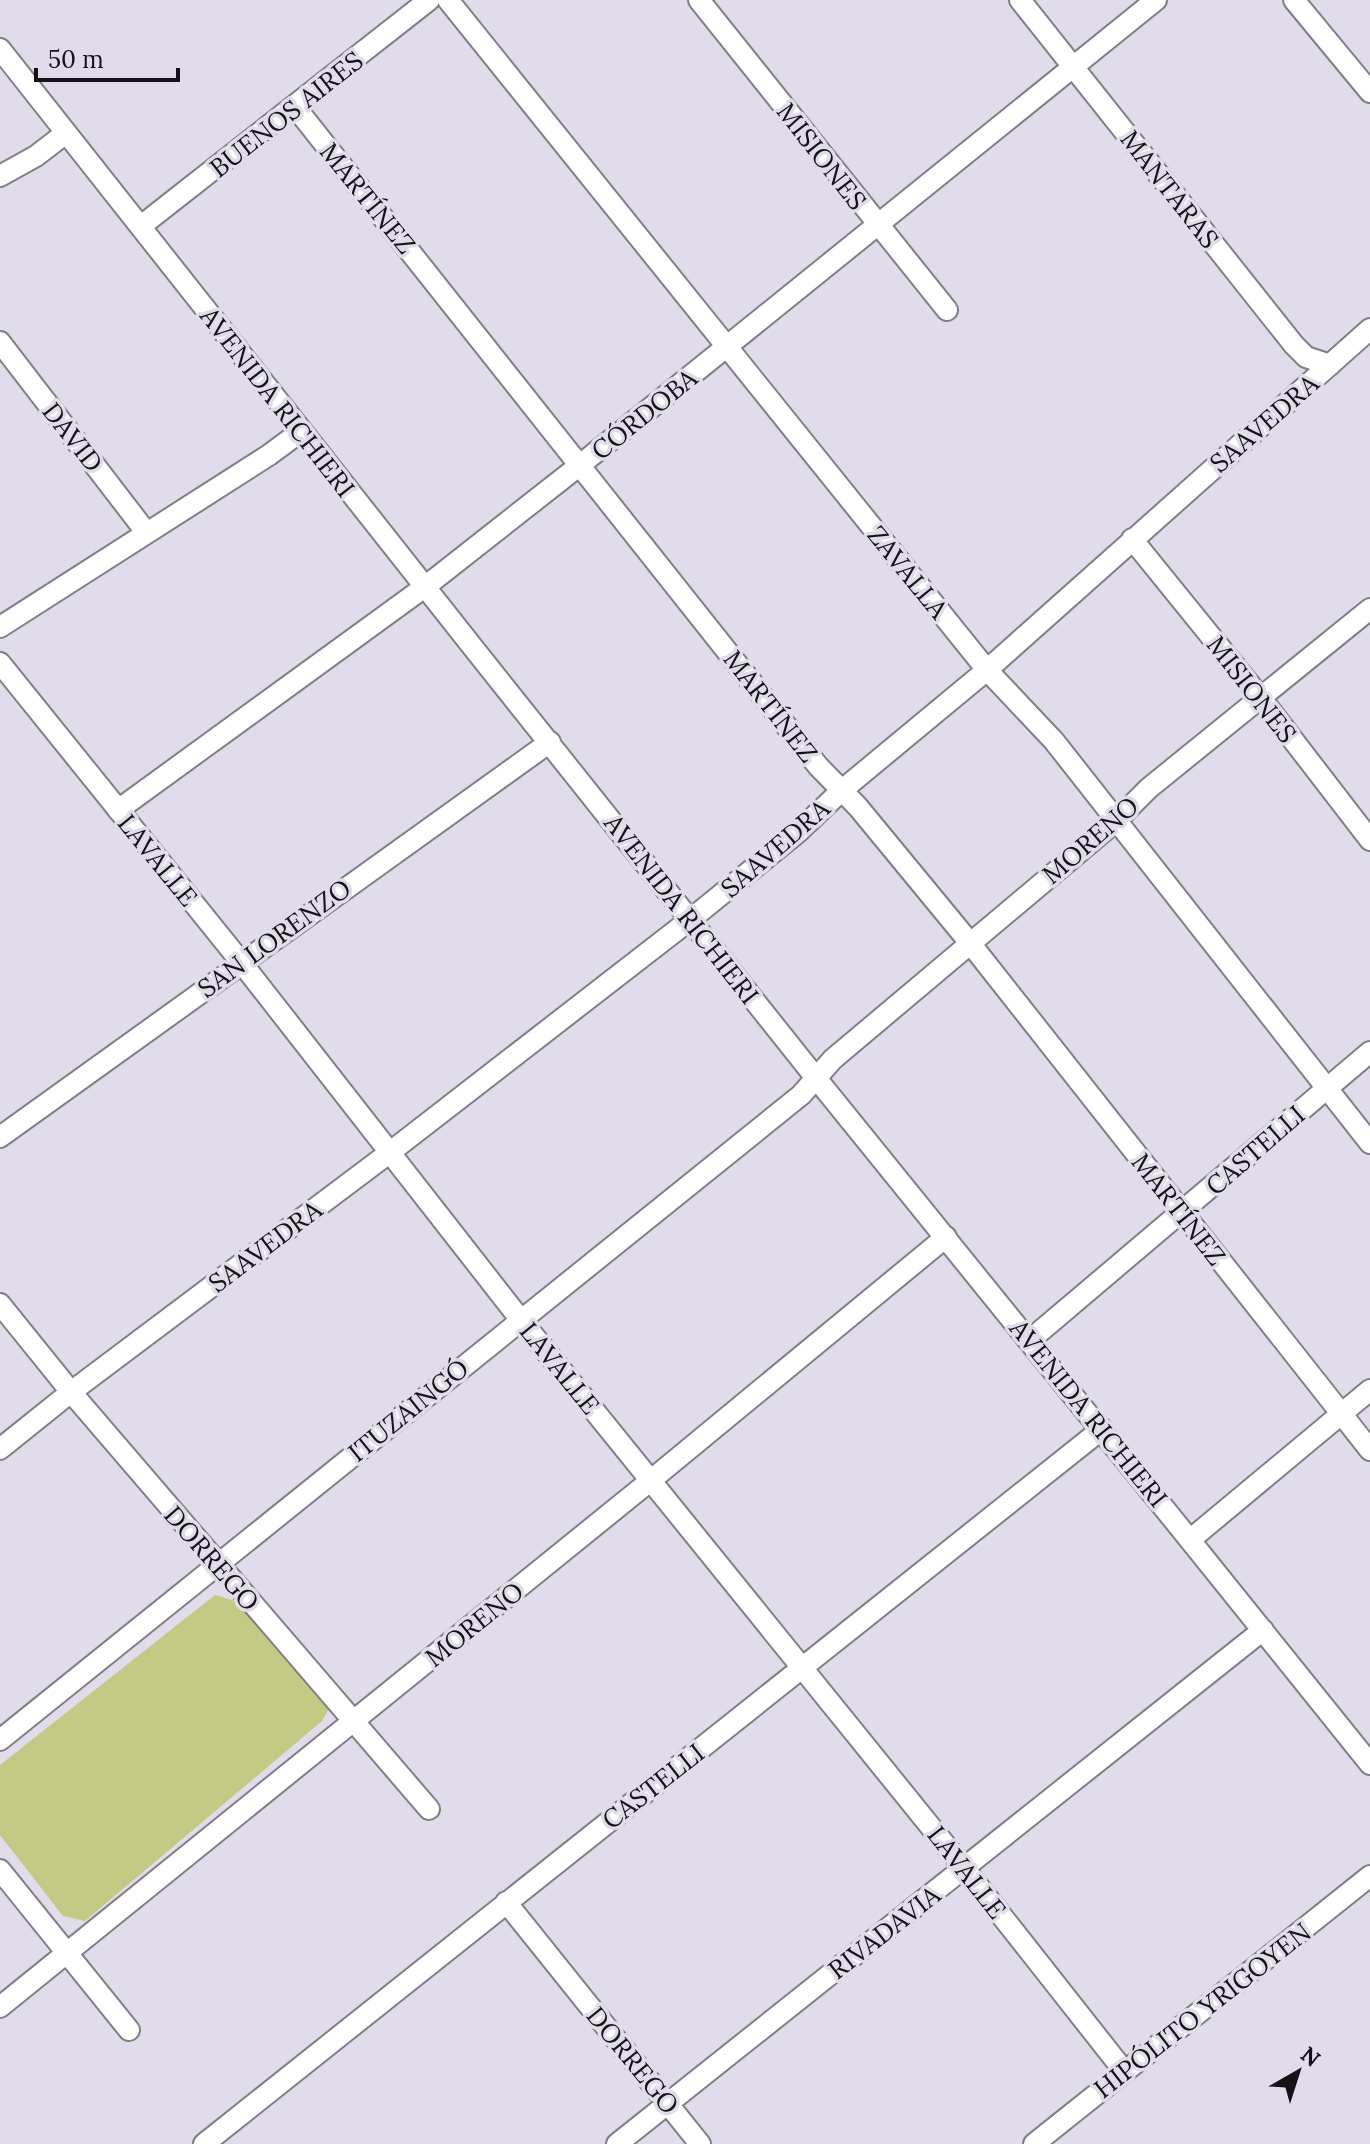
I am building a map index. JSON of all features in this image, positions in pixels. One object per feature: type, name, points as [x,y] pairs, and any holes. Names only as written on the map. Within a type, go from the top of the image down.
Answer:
[{"type":"street","name":"BUENOS AIRES","points":[[141,226],[296,108],[429,0]]},
{"type":"street","name":"ZAVALLA","points":[[448,0],[987,670],[1054,741],[1370,1143]]},
{"type":"street","name":"MISIONES","points":[[699,0],[947,310]]},
{"type":"street","name":"MANTARAS","points":[[1020,0],[1294,345],[1306,357],[1330,365]]},
{"type":"street","name":"CÓRDOBA","points":[[118,810],[426,586],[1156,0]]},
{"type":"street","points":[[1294,0],[1370,92]]},
{"type":"street","name":"AVENIDA RICHIERI","points":[[0,49],[300,432],[1370,1764]]},
{"type":"street","name":"MARTÍNEZ","points":[[296,108],[818,766],[858,807],[970,943],[1370,1450]]},
{"type":"street","points":[[0,176],[36,156],[66,133]]},
{"type":"street","name":"SAAVEDRA","points":[[0,1449],[389,1153],[797,833],[841,791],[987,670],[1370,329]]},
{"type":"street","name":"DAVID","points":[[0,342],[146,532]]},
{"type":"street","points":[[0,627],[300,432]]},
{"type":"street","name":"MISIONES","points":[[1132,539],[1260,697],[1370,840]]},
{"type":"street","name":"MORENO","points":[[817,1079],[833,1059],[1116,821],[1157,782],[1370,609]]},
{"type":"street","name":"LAVALLE","points":[[0,663],[241,962],[520,1319],[803,1667],[1124,2071]]},
{"type":"street","name":"SAN LORENZO","points":[[0,1137],[550,742]]},
{"type":"street","name":"CASTELLI","points":[[1030,1340],[1370,1052]]},
{"type":"street","name":"ITUZAINGÓ","points":[[0,1740],[817,1079]]},
{"type":"street","name":"MORENO","points":[[0,2007],[946,1237]]},
{"type":"street","name":"DORREGO","points":[[0,1304],[217,1564],[429,1809]]},
{"type":"street","points":[[1191,1539],[1370,1390]]},
{"type":"street","name":"CASTELLI","points":[[212,2142],[506,1902],[1102,1429]]},
{"type":"street","name":"RIVADAVIA","points":[[617,2144],[1263,1630]]},
{"type":"street","points":[[0,1870],[129,2030]]},
{"type":"street","name":"HIPÓLITO YRIGOYEN","points":[[1034,2144],[1370,1876]]},
{"type":"street","name":"DORREGO","points":[[506,1902],[700,2144]]},
{"type":"green space","points":[[215,1595],[239,1602],[330,1707],[322,1721],[85,1921],[63,1916],[0,1835],[0,1765]]}]
